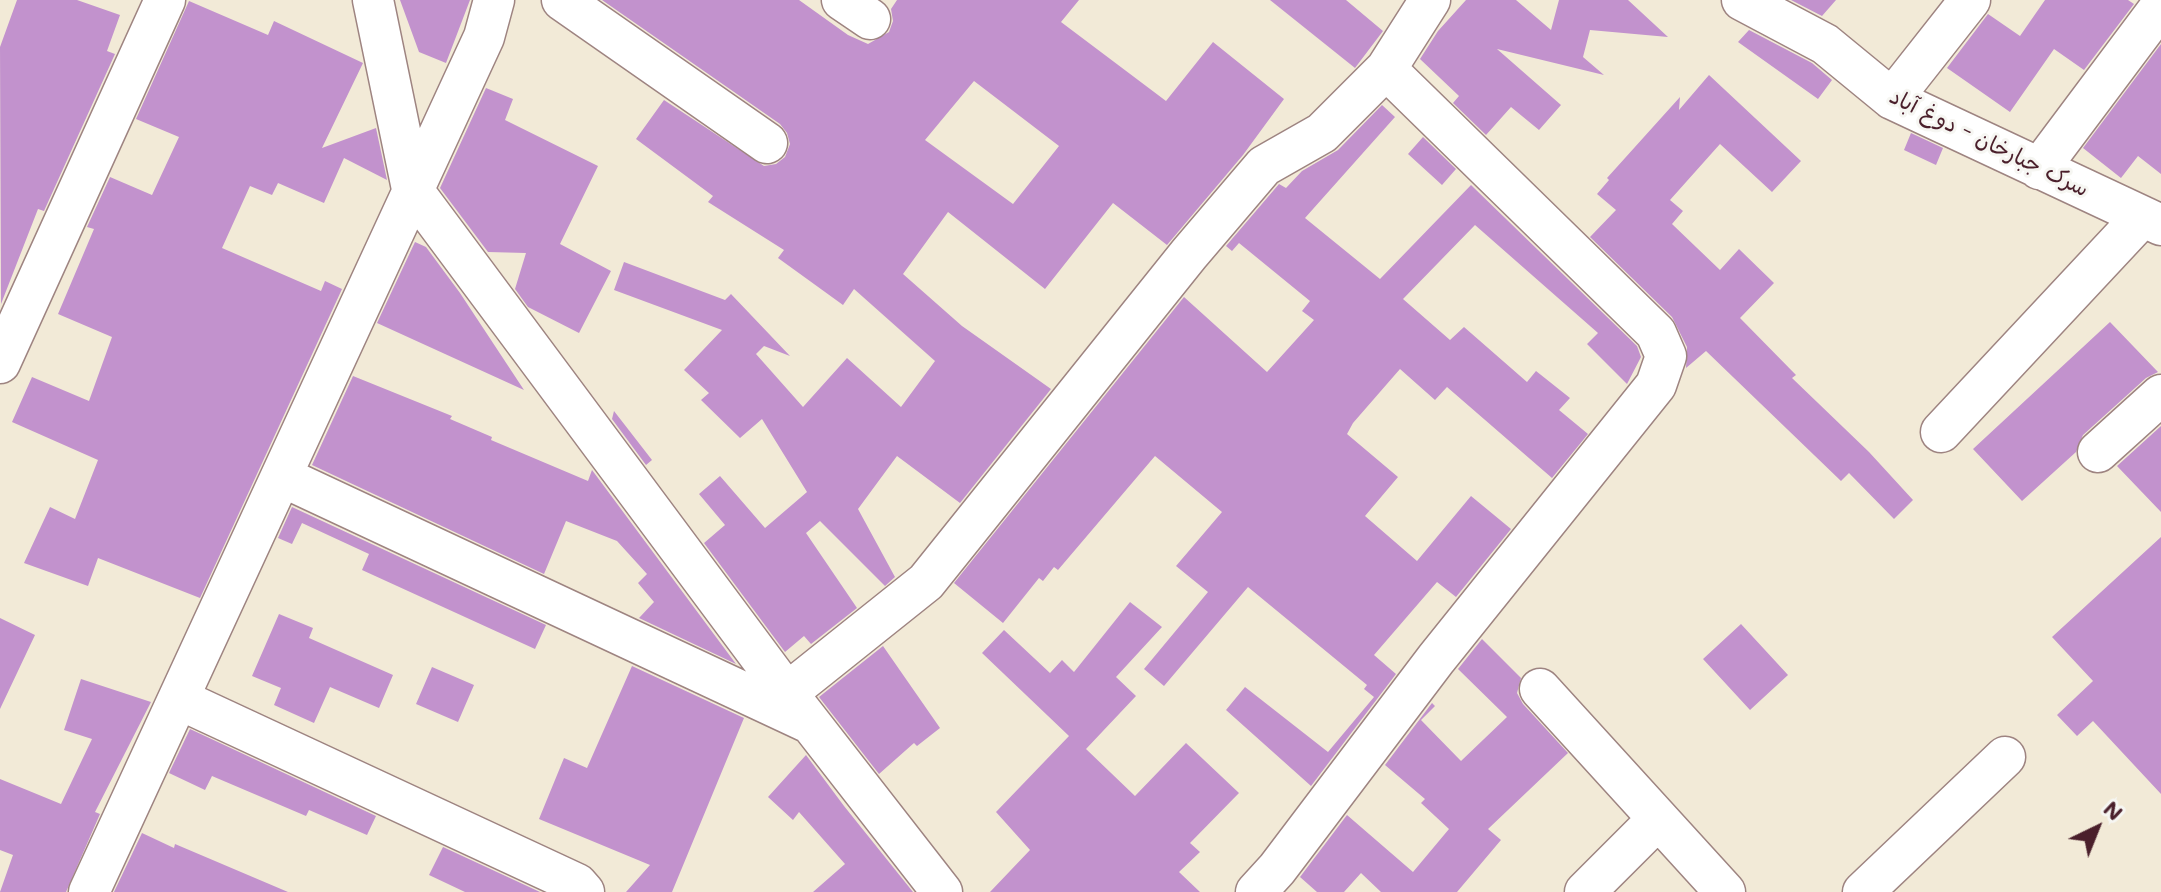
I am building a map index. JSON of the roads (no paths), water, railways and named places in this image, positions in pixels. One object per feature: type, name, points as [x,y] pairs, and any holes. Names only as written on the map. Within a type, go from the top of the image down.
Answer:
[{"type":"street","points":[[0,363],[165,0]]},
{"type":"street","points":[[373,0],[412,189],[799,708],[942,892]]},
{"type":"street","points":[[89,892],[181,700],[484,37],[494,0]]},
{"type":"street","points":[[562,0],[767,143]]},
{"type":"street","points":[[799,708],[926,582],[1189,254],[1264,166],[1322,133],[1386,69],[1430,0]]},
{"type":"street","name":"سرک جبارخان - دوغ آباد","points":[[1742,0],[1825,44],[1892,99],[2151,221]]},
{"type":"street","points":[[1892,99],[1970,0]]},
{"type":"street","points":[[2039,169],[2161,6]]},
{"type":"street","points":[[1277,884],[1436,659],[1656,385],[1666,356],[1656,333],[1386,69]]},
{"type":"street","points":[[1941,432],[2151,221]]},
{"type":"street","points":[[2098,452],[2161,395]]},
{"type":"street","points":[[283,477],[799,708]]},
{"type":"street","points":[[1540,689],[1725,892]]},
{"type":"street","points":[[181,700],[577,884],[584,892]]},
{"type":"street","points":[[1863,892],[2005,757]]},
{"type":"street","points":[[1585,892],[1658,819]]}]
